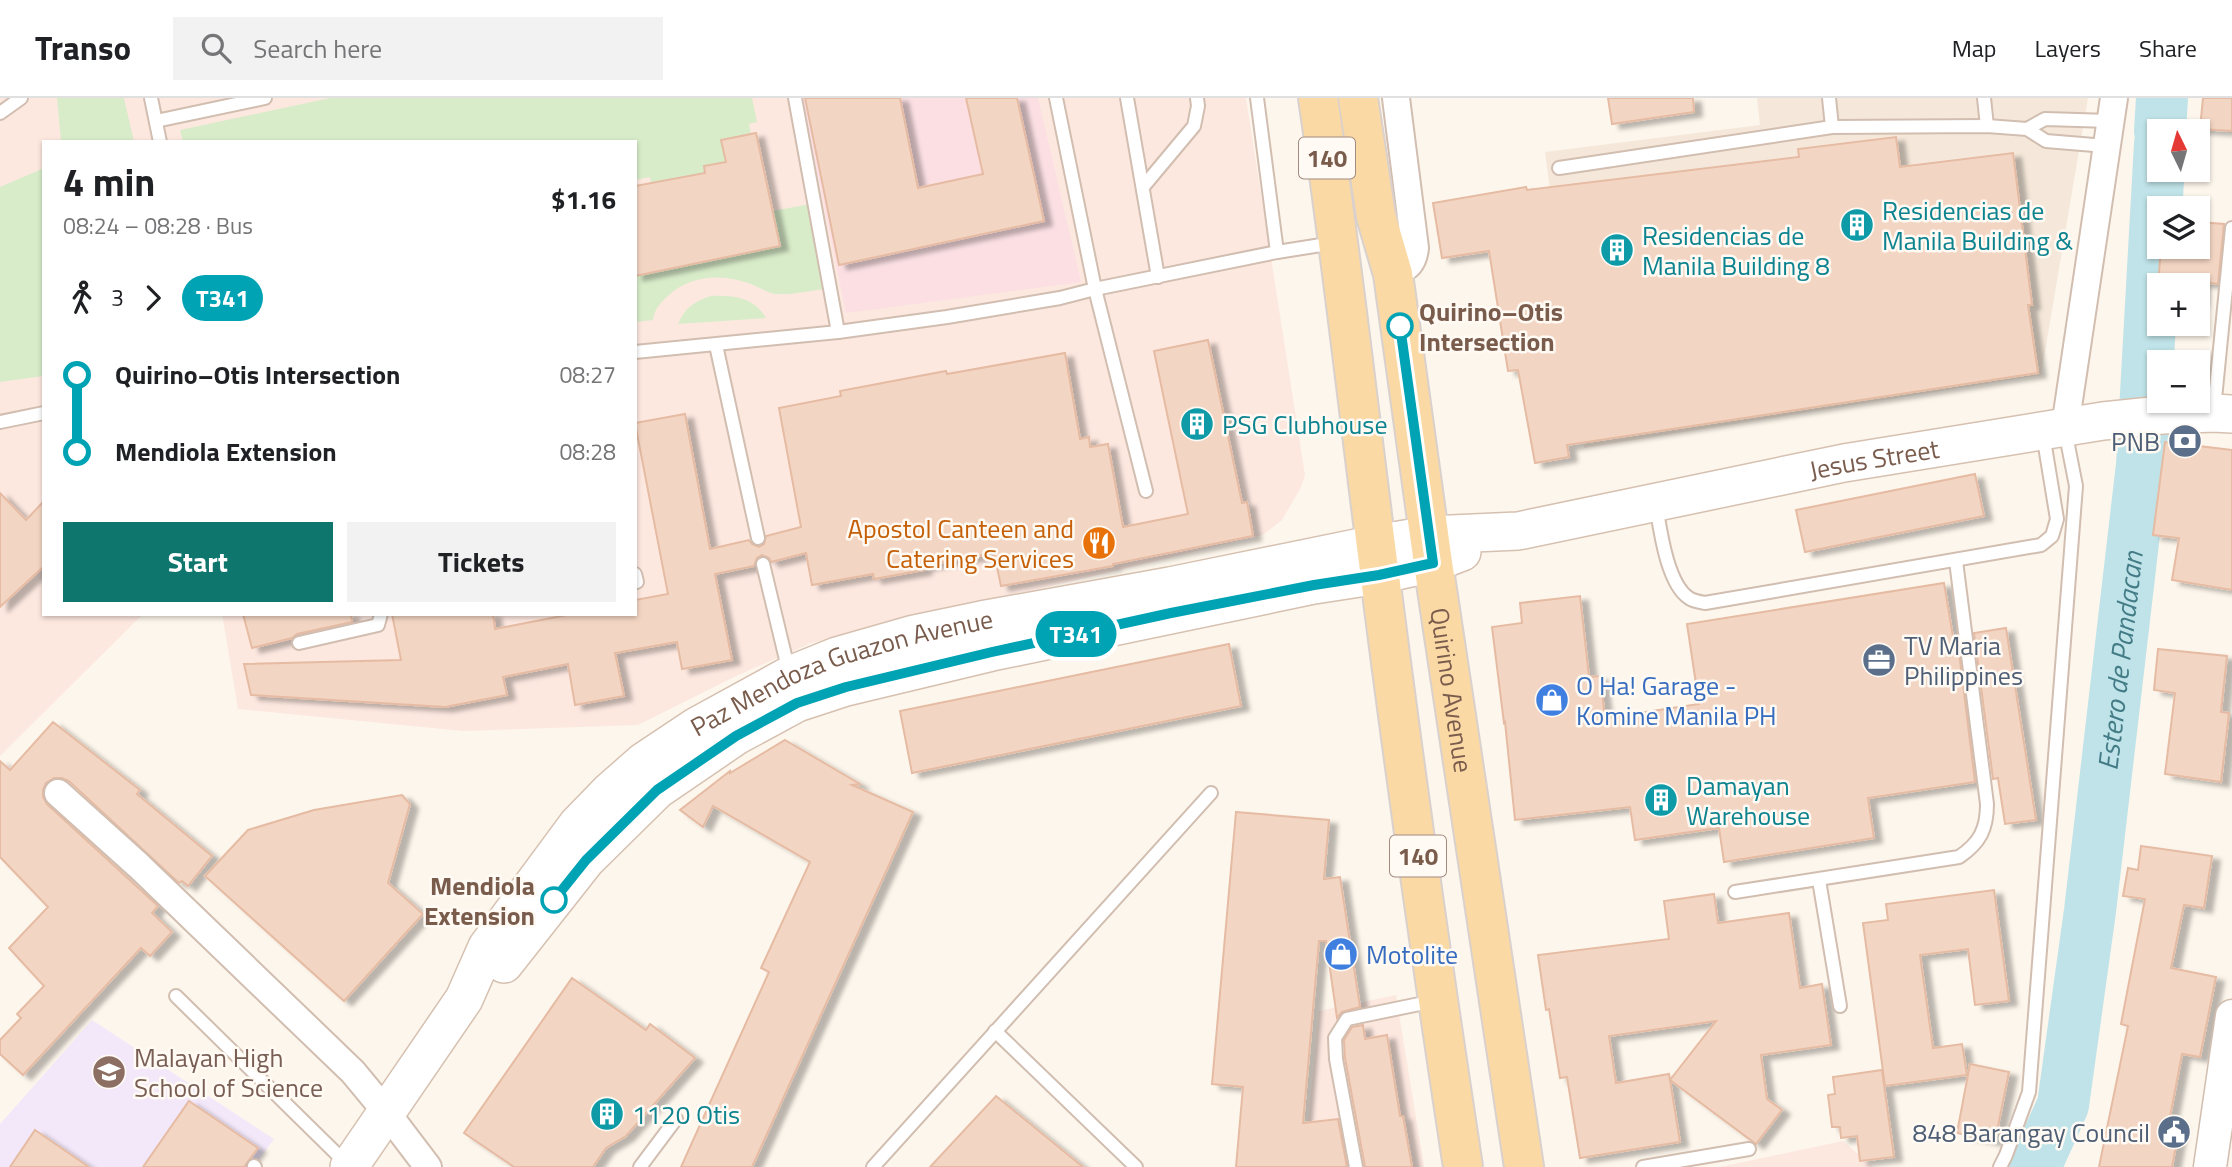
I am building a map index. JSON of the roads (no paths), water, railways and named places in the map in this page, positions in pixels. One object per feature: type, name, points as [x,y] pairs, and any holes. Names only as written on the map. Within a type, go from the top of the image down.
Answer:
[{"type":"main road","name":"140","points":[[1318,98],[1337,230]]},
{"type":"main road","name":"Quirino Avenue","points":[[1358,98],[1376,216],[1393,274],[1431,549],[1524,1167]]},
{"type":"main road","name":"Quirino Avenue","points":[[1337,230],[1378,560],[1463,1167]]},
{"type":"main road","name":"Jesus Street","points":[[1431,549],[1844,463],[2103,421],[2162,415],[2223,414]]},
{"type":"main road","name":"Paz Mendoza Guazon Avenue","points":[[349,1167],[464,999],[487,947],[577,825],[643,762],[697,726],[793,689],[837,656],[928,632],[1170,586],[1378,560],[1431,549]]},
{"type":"main road","points":[[1436,988],[1494,968]]},
{"type":"street","points":[[1393,274],[1407,267],[1413,260],[1415,248],[1396,98]]},
{"type":"street","points":[[2054,429],[2110,122]]},
{"type":"street","points":[[58,793],[139,866],[352,1072],[428,1167]]},
{"type":"street","points":[[2218,1160],[2232,1016]]},
{"type":"lane","points":[[0,113],[21,98]]},
{"type":"lane","points":[[150,98],[160,140]]},
{"type":"lane","points":[[156,121],[265,98]]},
{"type":"lane","points":[[795,98],[838,332]]},
{"type":"lane","points":[[1056,98],[1095,289],[1146,491]]},
{"type":"lane","points":[[1127,98],[1158,276]]},
{"type":"lane","points":[[1143,187],[1194,127],[1197,98]]},
{"type":"lane","points":[[1257,98],[1277,252]]},
{"type":"lane","points":[[1829,98],[1832,127]]},
{"type":"lane","points":[[1984,98],[1987,126]]},
{"type":"lane","points":[[2027,130],[2045,119],[2110,122]]},
{"type":"lane","points":[[1559,167],[1832,127],[1987,126],[2027,130],[2046,141],[2110,122]]},
{"type":"lane","points":[[2223,414],[2232,228]]},
{"type":"lane","points":[[637,352],[838,332],[1035,302],[1277,252],[1337,230]]},
{"type":"lane","points":[[716,345],[758,538]]},
{"type":"lane","points":[[0,422],[42,413]]},
{"type":"lane","points":[[1656,503],[1661,534],[1675,583],[1689,599],[1705,603],[1956,561],[2041,545],[2052,536],[2057,519],[2054,429]]},
{"type":"lane","points":[[2000,1167],[2029,1091],[2076,486],[2054,429]]},
{"type":"lane","points":[[1735,892],[1959,857],[1973,847],[1987,819],[1987,804],[1956,561]]},
{"type":"lane","points":[[763,564],[793,689]]},
{"type":"lane","points":[[299,643],[378,625],[380,616]]},
{"type":"lane","points":[[873,1167],[1210,793]]},
{"type":"lane","points":[[1819,880],[1840,1006]]},
{"type":"lane","points":[[1356,1167],[1336,1059],[1335,1038],[1347,1019],[1436,988]]},
{"type":"lane","points":[[176,996],[349,1167]]},
{"type":"lane","points":[[995,1031],[1136,1167]]},
{"type":"lane","points":[[640,1167],[676,1119]]},
{"type":"lane","points":[[1643,1167],[1749,1149]]},
{"type":"waterway","name":"Estero de Pandacan","points":[[2161,119],[2162,98]]},
{"type":"waterway","name":"Estero de Pandacan","points":[[2035,1167],[2063,1105],[2090,911],[2142,465],[2158,182]]},
{"type":"place","name":"Residencias de Manila Building &","points":[[1857,225]]},
{"type":"place","name":"Residencias de Manila Building 8","points":[[1617,250]]},
{"type":"place","name":"Quirino–Otis Intersection","points":[[1400,326]]},
{"type":"place","name":"PSG Clubhouse","points":[[1197,424]]},
{"type":"place","name":"PNB","points":[[2185,441]]},
{"type":"place","name":"Apostol Canteen and Catering Services","points":[[1099,543]]},
{"type":"place","name":"TV Maria Philippines","points":[[1879,660]]},
{"type":"place","name":"O Ha! Garage - Komine Manila PH","points":[[1552,700]]},
{"type":"place","name":"Damayan Warehouse","points":[[1661,800]]},
{"type":"place","name":"Mendiola Extension","points":[[554,900]]},
{"type":"place","name":"Motolite","points":[[1341,954]]},
{"type":"place","name":"Malayan High School of Science","points":[[109,1072]]},
{"type":"place","name":"1120 Otis","points":[[607,1114]]},
{"type":"place","name":"848 Barangay Council","points":[[2174,1132]]}]
